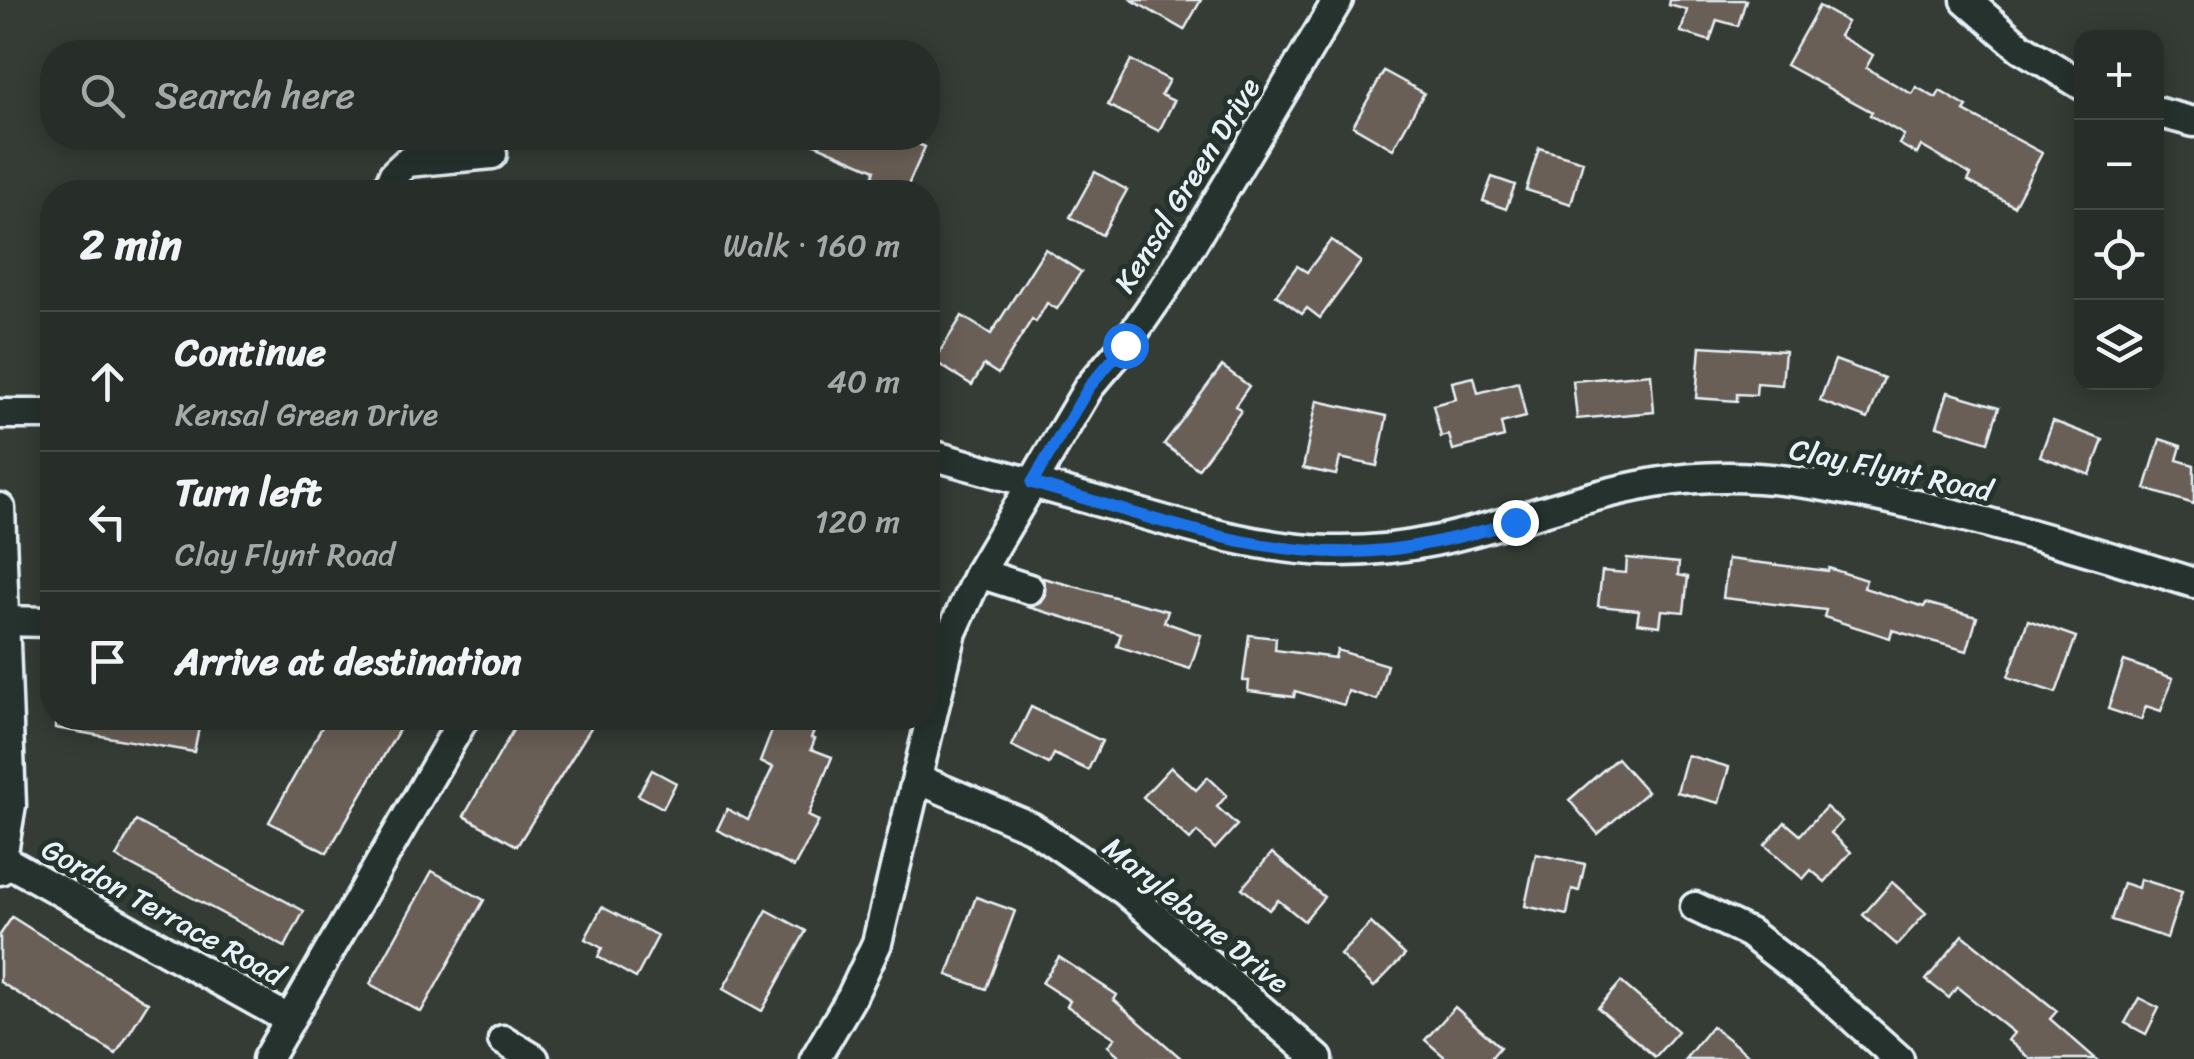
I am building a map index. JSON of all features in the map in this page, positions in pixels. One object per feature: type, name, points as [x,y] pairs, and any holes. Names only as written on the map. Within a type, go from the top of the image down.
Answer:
[{"type":"street","name":"Kensal Green Drive","points":[[940,684],[952,632],[978,572],[1089,387],[1125,345],[1170,280],[1338,0]]},
{"type":"street","points":[[1966,0],[2020,48],[2074,80]]},
{"type":"street","points":[[2164,114],[2194,122]]},
{"type":"street","points":[[391,180],[407,162],[492,154]]},
{"type":"street","points":[[0,414],[40,414]]},
{"type":"street","name":"Clay Flynt Road","points":[[940,457],[1227,538],[1331,551],[1384,550],[1444,541],[1584,499],[1655,483],[1704,477],[1764,477],[1825,484],[1967,517],[2194,583]]},
{"type":"street","points":[[0,508],[11,805],[2,865]]},
{"type":"street","points":[[978,572],[1029,589]]},
{"type":"street","points":[[2,621],[40,622]]},
{"type":"street","points":[[267,1059],[457,730]]},
{"type":"street","name":"Kensal Green Drive","points":[[815,1059],[877,943],[929,730]]},
{"type":"street","name":"Marylebone Drive","points":[[918,779],[1030,827],[1125,891],[1318,1059]]},
{"type":"street","name":"Gordon Terrace Road","points":[[2,865],[290,1020]]},
{"type":"street","points":[[1695,907],[1749,934],[1809,979],[1899,1059]]},
{"type":"street","points":[[502,1040],[534,1059]]},
{"type":"building","points":[[1132,0],[1201,0],[1184,30]]},
{"type":"building","points":[[1670,0],[1746,0],[1738,26],[1717,20],[1710,41],[1681,32],[1687,10],[1669,5]]},
{"type":"building","points":[[1819,6],[1847,22],[1839,36],[1873,55],[1866,68],[1912,94],[1916,87],[1936,98],[1940,91],[1967,107],[1964,111],[2042,153],[2014,206],[1968,181],[1971,175],[1921,146],[1917,154],[1899,144],[1904,135],[1870,115],[1872,112],[1786,65]]},
{"type":"building","points":[[1131,60],[1169,80],[1161,95],[1174,101],[1159,131],[1108,105]]},
{"type":"building","points":[[1384,71],[1424,93],[1393,149],[1353,126]]},
{"type":"building","points":[[1539,148],[1583,161],[1571,204],[1526,190]]},
{"type":"building","points":[[829,150],[924,150],[910,180],[871,180],[875,170]]},
{"type":"building","points":[[1095,172],[1127,190],[1102,235],[1070,217]]},
{"type":"building","points":[[1492,177],[1515,185],[1506,209],[1483,201]]},
{"type":"building","points":[[1331,240],[1361,262],[1320,318],[1307,308],[1302,314],[1276,295],[1297,266],[1307,272]]},
{"type":"building","points":[[1045,249],[1081,272],[1057,309],[1047,303],[1036,322],[1032,319],[998,374],[984,365],[972,385],[940,365],[940,351],[962,316],[991,334]]},
{"type":"building","points":[[1700,346],[1785,351],[1782,385],[1757,383],[1756,395],[1737,394],[1737,401],[1696,398]]},
{"type":"building","points":[[1835,360],[1884,378],[1868,419],[1820,401]]},
{"type":"building","points":[[1222,366],[1249,386],[1235,406],[1241,411],[1198,469],[1164,444]]},
{"type":"building","points":[[1651,374],[1654,412],[1577,419],[1573,381]]},
{"type":"building","points":[[1474,377],[1478,393],[1518,382],[1526,417],[1501,423],[1504,437],[1453,450],[1449,435],[1441,437],[1433,405],[1456,399],[1452,382]]},
{"type":"building","points":[[1948,392],[1999,407],[1988,442],[1937,426]]},
{"type":"building","points":[[1317,401],[1387,416],[1377,466],[1340,458],[1336,475],[1303,468]]},
{"type":"building","points":[[2053,421],[2103,440],[2090,475],[2040,456]]},
{"type":"building","points":[[2160,439],[2181,446],[2177,460],[2194,465],[2194,504],[2145,489]]},
{"type":"building","points":[[1627,558],[1679,563],[1678,575],[1688,577],[1684,612],[1662,610],[1660,626],[1637,623],[1639,610],[1598,606],[1602,571],[1626,573]]},
{"type":"building","points":[[1728,559],[1828,571],[1829,568],[1866,580],[1864,588],[1924,607],[1926,603],[1977,617],[1967,651],[1892,630],[1890,638],[1824,617],[1826,610],[1723,598]]},
{"type":"building","points":[[1043,578],[1168,611],[1164,622],[1201,635],[1190,669],[1117,646],[1121,634],[1028,607],[1045,595]]},
{"type":"building","points":[[2028,620],[2076,637],[2056,693],[2008,677]]},
{"type":"building","points":[[1249,635],[1276,638],[1275,650],[1335,658],[1337,650],[1387,665],[1377,700],[1348,691],[1344,705],[1295,691],[1294,697],[1248,691],[1249,681],[1243,681]]},
{"type":"building","points":[[2124,661],[2173,678],[2161,711],[2146,706],[2141,720],[2108,709]]},
{"type":"building","points":[[1031,707],[1102,741],[1088,770],[1054,754],[1049,764],[1012,746]]},
{"type":"building","points":[[67,730],[199,730],[194,752]]},
{"type":"building","points":[[320,730],[399,730],[327,853],[269,822]]},
{"type":"building","points":[[513,730],[590,730],[517,846],[464,816]]},
{"type":"building","points":[[772,730],[814,730],[811,749],[832,757],[808,816],[819,821],[794,867],[717,830],[727,809],[748,820],[773,767],[760,762]]},
{"type":"building","points":[[1687,755],[1729,767],[1719,803],[1677,792]]},
{"type":"building","points":[[1617,758],[1647,792],[1598,834],[1569,800]]},
{"type":"building","points":[[1171,767],[1196,790],[1208,777],[1227,795],[1217,807],[1237,825],[1215,849],[1197,832],[1190,840],[1143,797]]},
{"type":"building","points":[[652,770],[676,783],[663,808],[638,795]]},
{"type":"building","points":[[1826,807],[1842,821],[1831,833],[1851,852],[1825,882],[1811,870],[1803,879],[1765,845],[1785,822],[1800,835]]},
{"type":"building","points":[[136,821],[304,911],[285,947],[116,857]]},
{"type":"building","points":[[1272,853],[1324,897],[1304,921],[1278,900],[1269,910],[1242,888]]},
{"type":"building","points":[[1536,854],[1585,864],[1579,891],[1572,889],[1567,915],[1525,906]]},
{"type":"building","points":[[432,871],[484,900],[421,1012],[370,984]]},
{"type":"building","points":[[2140,879],[2182,892],[2167,938],[2111,920],[2123,883],[2138,888]]},
{"type":"building","points":[[1892,882],[1926,913],[1897,945],[1863,915]]},
{"type":"building","points":[[976,897],[1015,911],[986,989],[947,975]]},
{"type":"building","points":[[602,907],[658,936],[636,978],[598,957],[602,948],[585,939]]},
{"type":"building","points":[[767,910],[806,931],[762,1011],[723,989]]},
{"type":"building","points":[[12,917],[148,1003],[116,1054],[0,982],[0,935]]},
{"type":"building","points":[[1371,923],[1405,955],[1374,987],[1340,955]]},
{"type":"building","points":[[1963,935],[2057,1011],[2050,1019],[2096,1059],[2030,1059],[2008,1040],[2014,1033],[1957,987],[1949,998],[1926,980]]},
{"type":"building","points":[[1059,957],[1117,995],[1114,1000],[1182,1059],[1123,1059],[1108,1046],[1115,1038],[1067,1006],[1070,1001],[1042,983]]},
{"type":"building","points":[[1621,982],[1678,1031],[1655,1057],[1598,1008]]},
{"type":"building","points":[[2139,998],[2159,1008],[2146,1034],[2125,1023]]},
{"type":"building","points":[[1455,1007],[1500,1047],[1490,1059],[1447,1059],[1425,1040]]},
{"type":"building","points":[[1712,1026],[1753,1059],[1685,1059]]},
{"type":"route","points":[[1125,345],[1089,387],[1032,483],[1227,538],[1285,548],[1384,550],[1444,541],[1515,522]]}]
